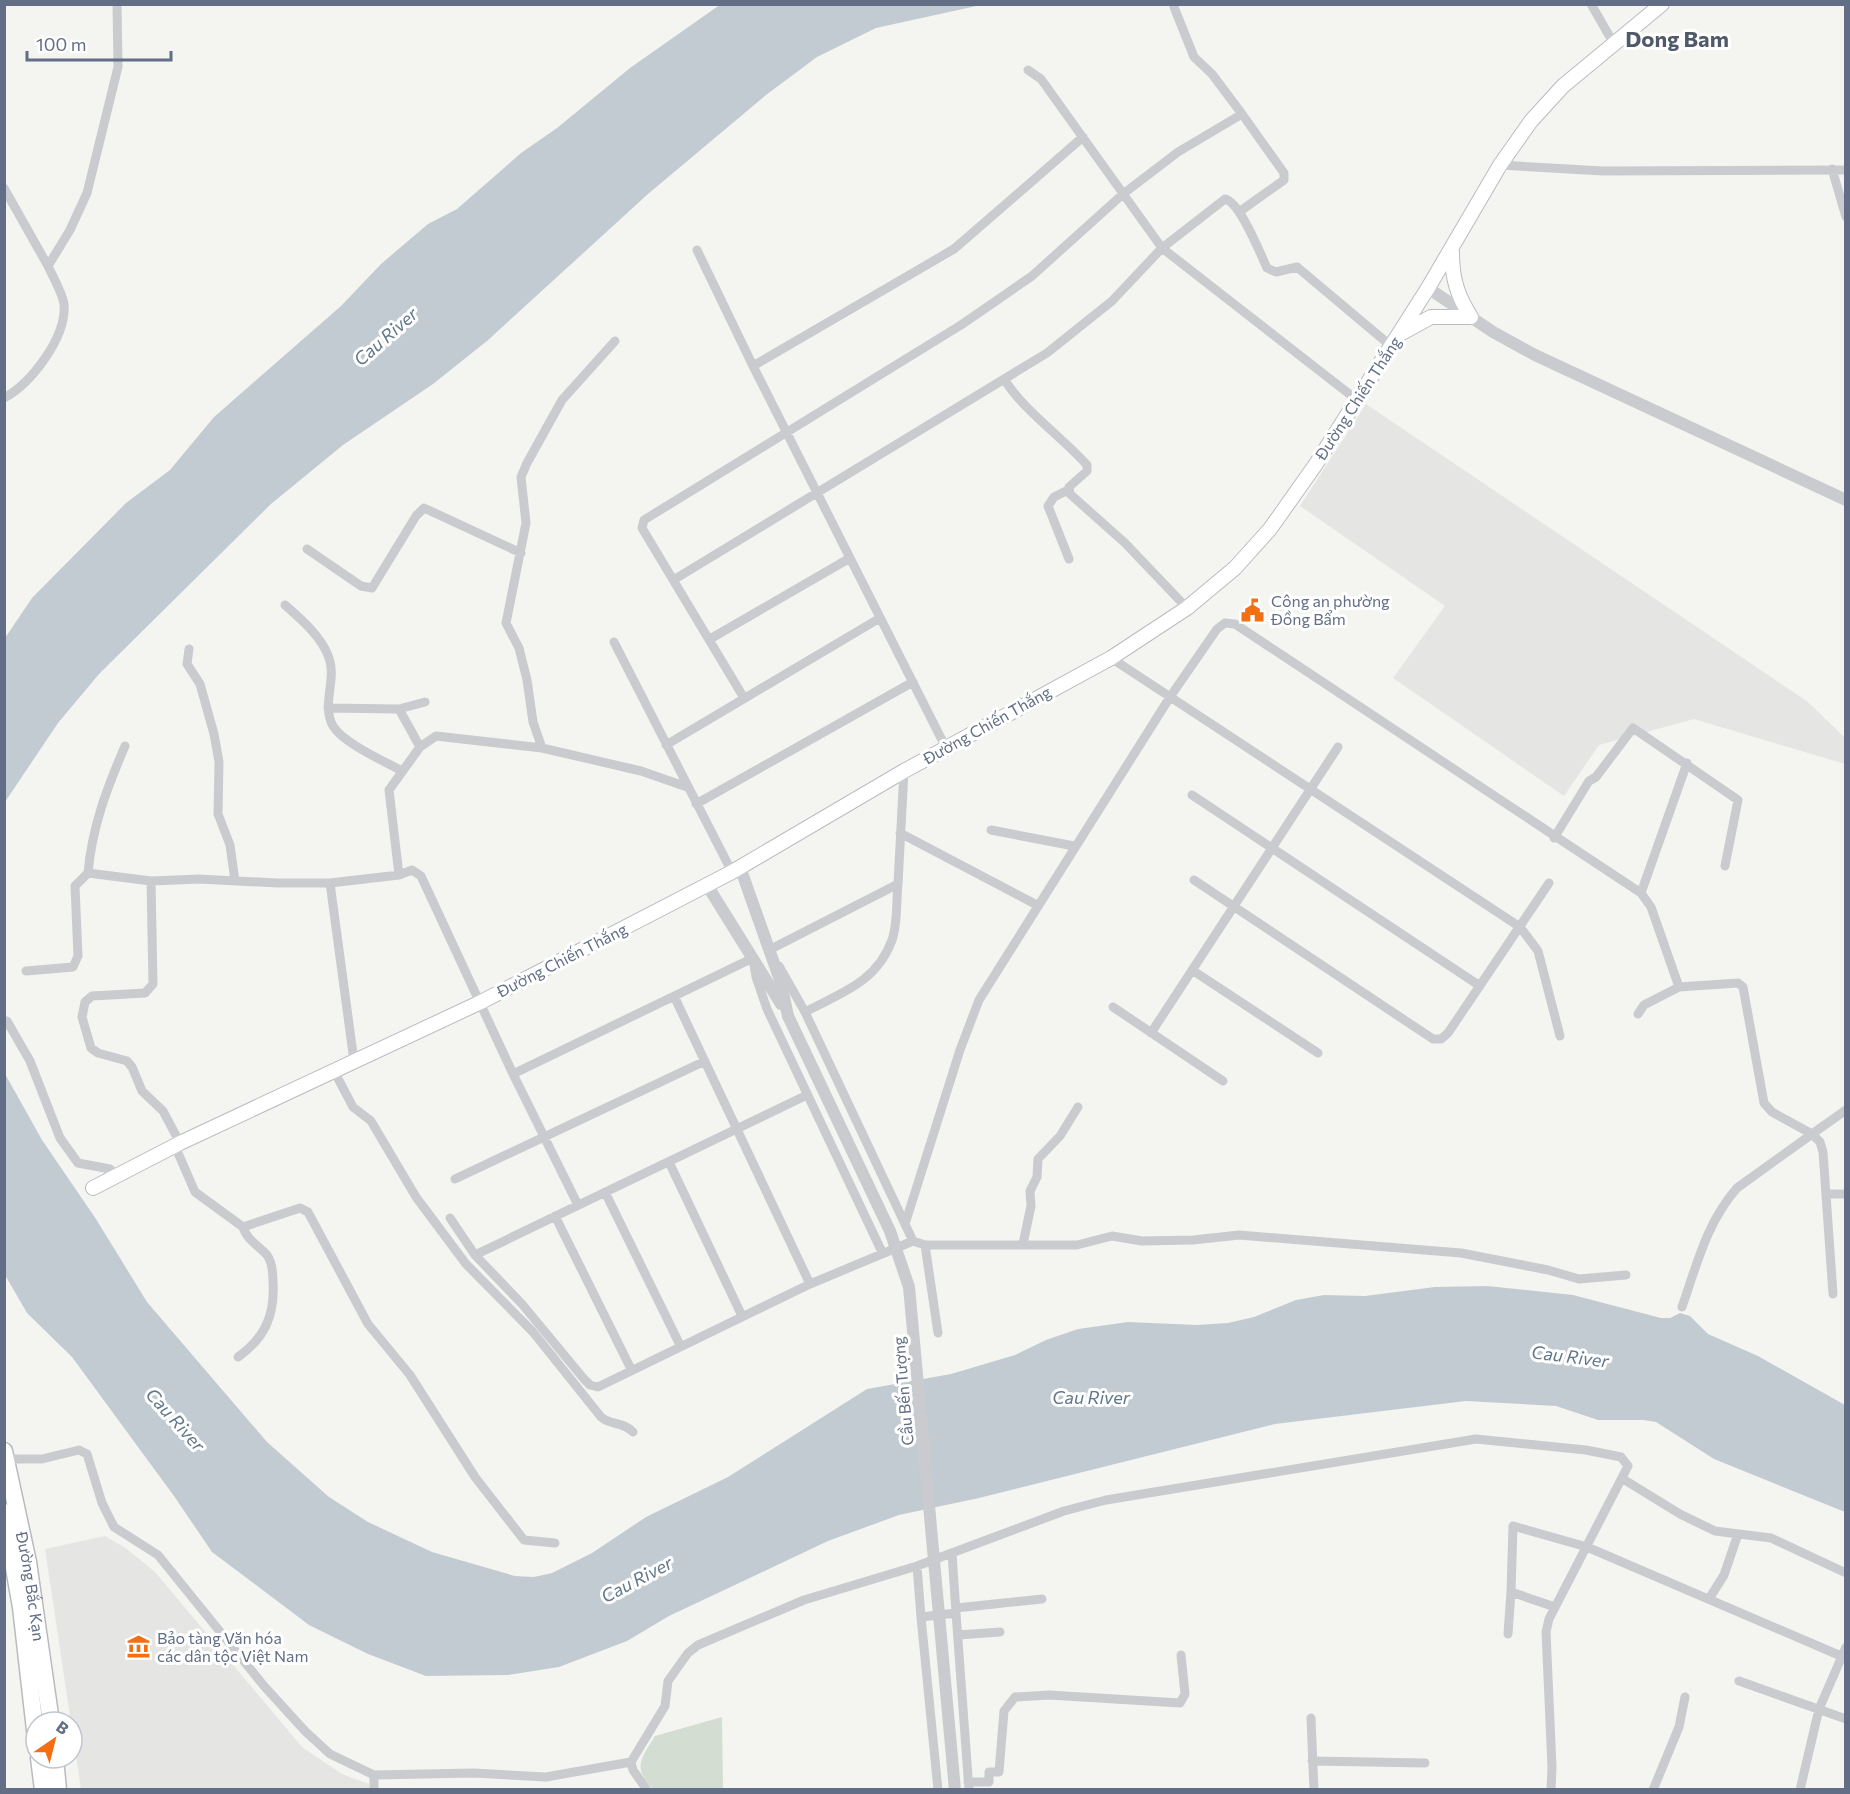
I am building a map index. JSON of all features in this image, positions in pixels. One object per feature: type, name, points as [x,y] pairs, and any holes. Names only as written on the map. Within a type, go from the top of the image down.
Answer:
[{"type":"highway","name":"Đường Bắc Kạn","points":[[6,1456],[28,1562],[49,1710]]},
{"type":"highway","name":"Đường Bắc Kạn","points":[[4,1512],[21,1607],[33,1710]]},
{"type":"highway","points":[[40,1770],[43,1790]]},
{"type":"highway","points":[[56,1770],[58,1790]]},
{"type":"main road","name":"Đường Chiến Thắng","points":[[93,1188],[177,1144],[481,1002],[707,885],[904,771],[1111,658],[1187,608],[1235,568],[1270,530],[1395,341],[1452,250],[1500,165],[1548,101],[1662,4]]},
{"type":"main road","points":[[1395,341],[1431,317],[1471,317],[1452,278],[1452,250]]},
{"type":"street","points":[[48,266],[70,230],[87,193],[118,67],[117,4]]},
{"type":"street","points":[[1591,4],[1614,44]]},
{"type":"street","points":[[1174,7],[1194,57],[1212,74],[1285,177],[1239,212]]},
{"type":"street","points":[[1028,70],[1041,79],[1162,248],[1357,400]]},
{"type":"street","points":[[744,698],[675,579],[642,528],[642,523],[951,331],[1032,276],[1123,194],[1178,152],[1242,114]]},
{"type":"street","points":[[753,366],[954,249],[1083,137]]},
{"type":"street","points":[[1500,165],[1603,171],[1845,170]]},
{"type":"street","points":[[1832,169],[1845,217]]},
{"type":"street","points":[[4,188],[48,266],[64,301],[64,320],[48,354],[29,379],[4,398]]},
{"type":"street","points":[[675,579],[1047,353],[1112,301],[1162,248],[1226,200],[1232,202],[1239,212],[1267,268],[1276,272],[1297,267],[1395,341]]},
{"type":"street","points":[[698,250],[753,366],[946,748]]},
{"type":"street","points":[[1428,288],[1535,355],[1845,500]]},
{"type":"street","points":[[542,748],[532,722],[527,680],[519,648],[506,623],[527,515],[521,477],[562,400],[615,341]]},
{"type":"street","points":[[1004,379],[1021,402],[1066,442],[1087,465],[1087,471],[1068,490],[1054,497],[1048,506],[1069,559]]},
{"type":"street","points":[[1068,490],[1075,499],[1125,543],[1187,608]]},
{"type":"street","points":[[307,549],[361,586],[372,588],[416,516],[424,508],[521,553]]},
{"type":"street","points":[[710,639],[850,558]]},
{"type":"street","points":[[285,605],[311,630],[330,657],[328,708],[333,727],[342,736],[402,771]]},
{"type":"street","points":[[666,745],[880,618]]},
{"type":"street","points":[[905,1224],[960,1050],[979,1000],[1170,697],[1217,629],[1225,623],[1234,624],[1554,838],[1641,893],[1651,907],[1680,987]]},
{"type":"street","points":[[614,642],[696,804],[736,869],[781,983],[788,1016]]},
{"type":"street","points":[[189,649],[187,664],[200,684],[214,734],[219,762],[218,814],[230,845],[235,881]]},
{"type":"street","points":[[1111,658],[1520,927],[1538,951],[1560,1036]]},
{"type":"street","points":[[696,804],[913,682]]},
{"type":"street","points":[[328,708],[399,709],[425,702]]},
{"type":"street","points":[[399,709],[420,747]]},
{"type":"street","points":[[1554,838],[1589,781],[1596,777],[1629,730],[1638,729],[1738,800],[1725,866]]},
{"type":"street","points":[[399,874],[389,790],[420,747],[436,736],[542,748],[641,771],[687,787]]},
{"type":"street","points":[[26,971],[73,966],[78,956],[75,886],[88,873],[94,829],[105,792],[125,746]]},
{"type":"street","points":[[1151,1033],[1338,747]]},
{"type":"street","points":[[1641,893],[1687,764]]},
{"type":"street","points":[[805,1012],[867,979],[876,969],[893,939],[904,771]]},
{"type":"street","points":[[1192,795],[1480,986]]},
{"type":"street","points":[[991,830],[1074,846]]},
{"type":"street","points":[[900,833],[1037,905]]},
{"type":"street","points":[[88,873],[151,881],[330,883],[399,874],[412,870],[421,876],[513,1074],[578,1205]]},
{"type":"street","points":[[1194,880],[1433,1039],[1441,1039],[1448,1033],[1549,883]]},
{"type":"street","points":[[151,881],[153,984],[150,990],[145,993],[92,996],[86,1002],[82,1017],[91,1048],[98,1053],[127,1061],[142,1090],[164,1111],[195,1192],[243,1227],[270,1261],[274,1289],[271,1315],[266,1329],[253,1346],[238,1357]]},
{"type":"street","points":[[330,883],[354,1061]]},
{"type":"street","points":[[769,950],[898,884]]},
{"type":"street","points":[[707,885],[788,1016]]},
{"type":"street","points":[[769,950],[805,1012],[913,1241]]},
{"type":"street","points":[[513,1074],[753,958]]},
{"type":"street","points":[[753,958],[756,978],[767,1009],[882,1252]]},
{"type":"street","points":[[1192,970],[1318,1053]]},
{"type":"street","points":[[1638,1014],[1644,1005],[1680,987],[1741,984],[1764,1103],[1773,1112],[1812,1134],[1820,1142],[1823,1152],[1827,1194],[1827,1243],[1833,1293]]},
{"type":"street","points":[[674,996],[810,1284]]},
{"type":"street","points":[[1113,1007],[1223,1081]]},
{"type":"street","name":"Cầu Bến Tượng","points":[[788,1016],[893,1238],[909,1287],[955,1790]]},
{"type":"street","points":[[7,1021],[30,1061],[60,1138],[78,1163],[86,1167],[110,1169],[116,1176]]},
{"type":"street","points":[[454,1179],[705,1061]]},
{"type":"street","points":[[334,1071],[353,1107],[372,1121],[416,1197],[466,1264],[533,1332],[601,1417],[606,1421],[624,1424],[633,1432]]},
{"type":"street","points":[[475,1255],[807,1095]]},
{"type":"street","points":[[1023,1244],[1031,1206],[1030,1191],[1037,1177],[1038,1159],[1053,1145],[1078,1107]]},
{"type":"street","points":[[1682,1307],[1708,1230],[1728,1198],[1737,1188],[1845,1110]]},
{"type":"street","points":[[669,1161],[742,1316]]},
{"type":"street","points":[[605,1192],[680,1345]]},
{"type":"street","points":[[1827,1194],[1845,1194]]},
{"type":"street","points":[[243,1227],[286,1211],[300,1208],[308,1212],[368,1324],[410,1375],[492,1501],[524,1540],[555,1543]]},
{"type":"street","points":[[555,1216],[631,1369]]},
{"type":"street","points":[[450,1218],[475,1255],[522,1304],[590,1385],[598,1387],[608,1384],[631,1369],[680,1345],[810,1284],[913,1241],[925,1245],[1077,1245],[1112,1236],[1142,1241],[1192,1240],[1239,1234],[1461,1253],[1548,1270],[1579,1279],[1626,1275]]},
{"type":"street","points":[[925,1245],[938,1333]]},
{"type":"street","points":[[647,1790],[633,1770],[631,1762],[664,1706],[668,1681],[688,1653],[698,1645],[804,1600],[917,1566],[1029,1523],[1106,1500],[1450,1442],[1476,1440],[1598,1452],[1625,1461],[1628,1466],[1555,1607],[1546,1632],[1551,1790]]},
{"type":"street","points":[[6,1456],[42,1459],[70,1450],[79,1450],[87,1454],[102,1503],[114,1527],[158,1555],[264,1686],[305,1731],[330,1754],[374,1775],[397,1772],[546,1777],[631,1762]]},
{"type":"street","points":[[1623,1479],[1715,1531],[1771,1538],[1845,1573]]},
{"type":"street","points":[[1508,1634],[1513,1526],[1587,1546],[1708,1599],[1843,1651],[1819,1709],[1800,1790]]},
{"type":"street","points":[[1708,1599],[1724,1575],[1738,1534]]},
{"type":"street","points":[[952,1554],[969,1786],[989,1782],[989,1772],[999,1772],[1004,1711],[1015,1697],[1049,1695],[1180,1703],[1185,1694],[1181,1655]]},
{"type":"street","points":[[917,1566],[938,1790]]},
{"type":"street","points":[[1511,1592],[1555,1607]]},
{"type":"street","points":[[921,1617],[1042,1599]]},
{"type":"street","points":[[958,1635],[1000,1632]]},
{"type":"street","points":[[1739,1681],[1845,1719]]},
{"type":"street","points":[[1653,1790],[1679,1727],[1685,1697]]},
{"type":"street","points":[[1311,1718],[1314,1790]]},
{"type":"street","points":[[1312,1761],[1425,1763]]},
{"type":"street","points":[[374,1775],[374,1790]]},
{"type":"shaded area","points":[[1366,404],[1808,702],[1845,738],[1845,764],[1694,719],[1599,745],[1564,796],[1393,678],[1445,606],[1300,506]]},
{"type":"shaded area","name":"Bảo tàng Văn hóa các dân tộc Việt Nam","points":[[105,1536],[127,1549],[155,1572],[302,1747],[342,1774],[369,1784],[369,1789],[81,1789],[78,1770],[84,1770],[84,1710],[69,1710],[45,1549]]},
{"type":"shaded area","points":[[722,1717],[723,1789],[653,1789],[642,1775],[641,1763],[655,1736]]},
{"type":"water","name":"Cau River","points":[[721,4],[981,5],[876,28],[817,57],[766,95],[648,194],[487,341],[433,384],[343,445],[271,504],[99,674],[58,723],[5,802],[5,638],[32,598],[126,503],[170,470],[214,417],[341,306],[381,264],[428,224],[457,209],[521,153],[557,128],[630,68]]},
{"type":"water","name":"Cau River","points":[[4,1072],[42,1140],[96,1219],[147,1302],[267,1442],[329,1497],[368,1522],[432,1552],[515,1576],[534,1577],[552,1573],[592,1553],[646,1517],[728,1477],[867,1389],[951,1374],[1015,1355],[1046,1340],[1078,1329],[1128,1322],[1197,1325],[1228,1323],[1254,1317],[1296,1300],[1324,1295],[1365,1296],[1435,1287],[1487,1286],[1573,1295],[1661,1318],[1670,1318],[1680,1313],[1690,1316],[1708,1334],[1758,1356],[1845,1405],[1845,1512],[1714,1459],[1656,1422],[1598,1420],[1556,1406],[1466,1401],[1275,1424],[979,1498],[899,1515],[828,1541],[669,1616],[627,1641],[559,1667],[508,1675],[426,1676],[368,1654],[309,1625],[212,1552],[72,1357],[27,1313],[5,1275]]},
{"type":"place","name":"Công an phường Đồng Bẩm","points":[[1253,610]]},
{"type":"place","name":"Bảo tàng Văn hóa các dân tộc Việt Nam","points":[[139,1647]]},
{"type":"district","name":"Dong Bam","points":[[1677,39]]}]
